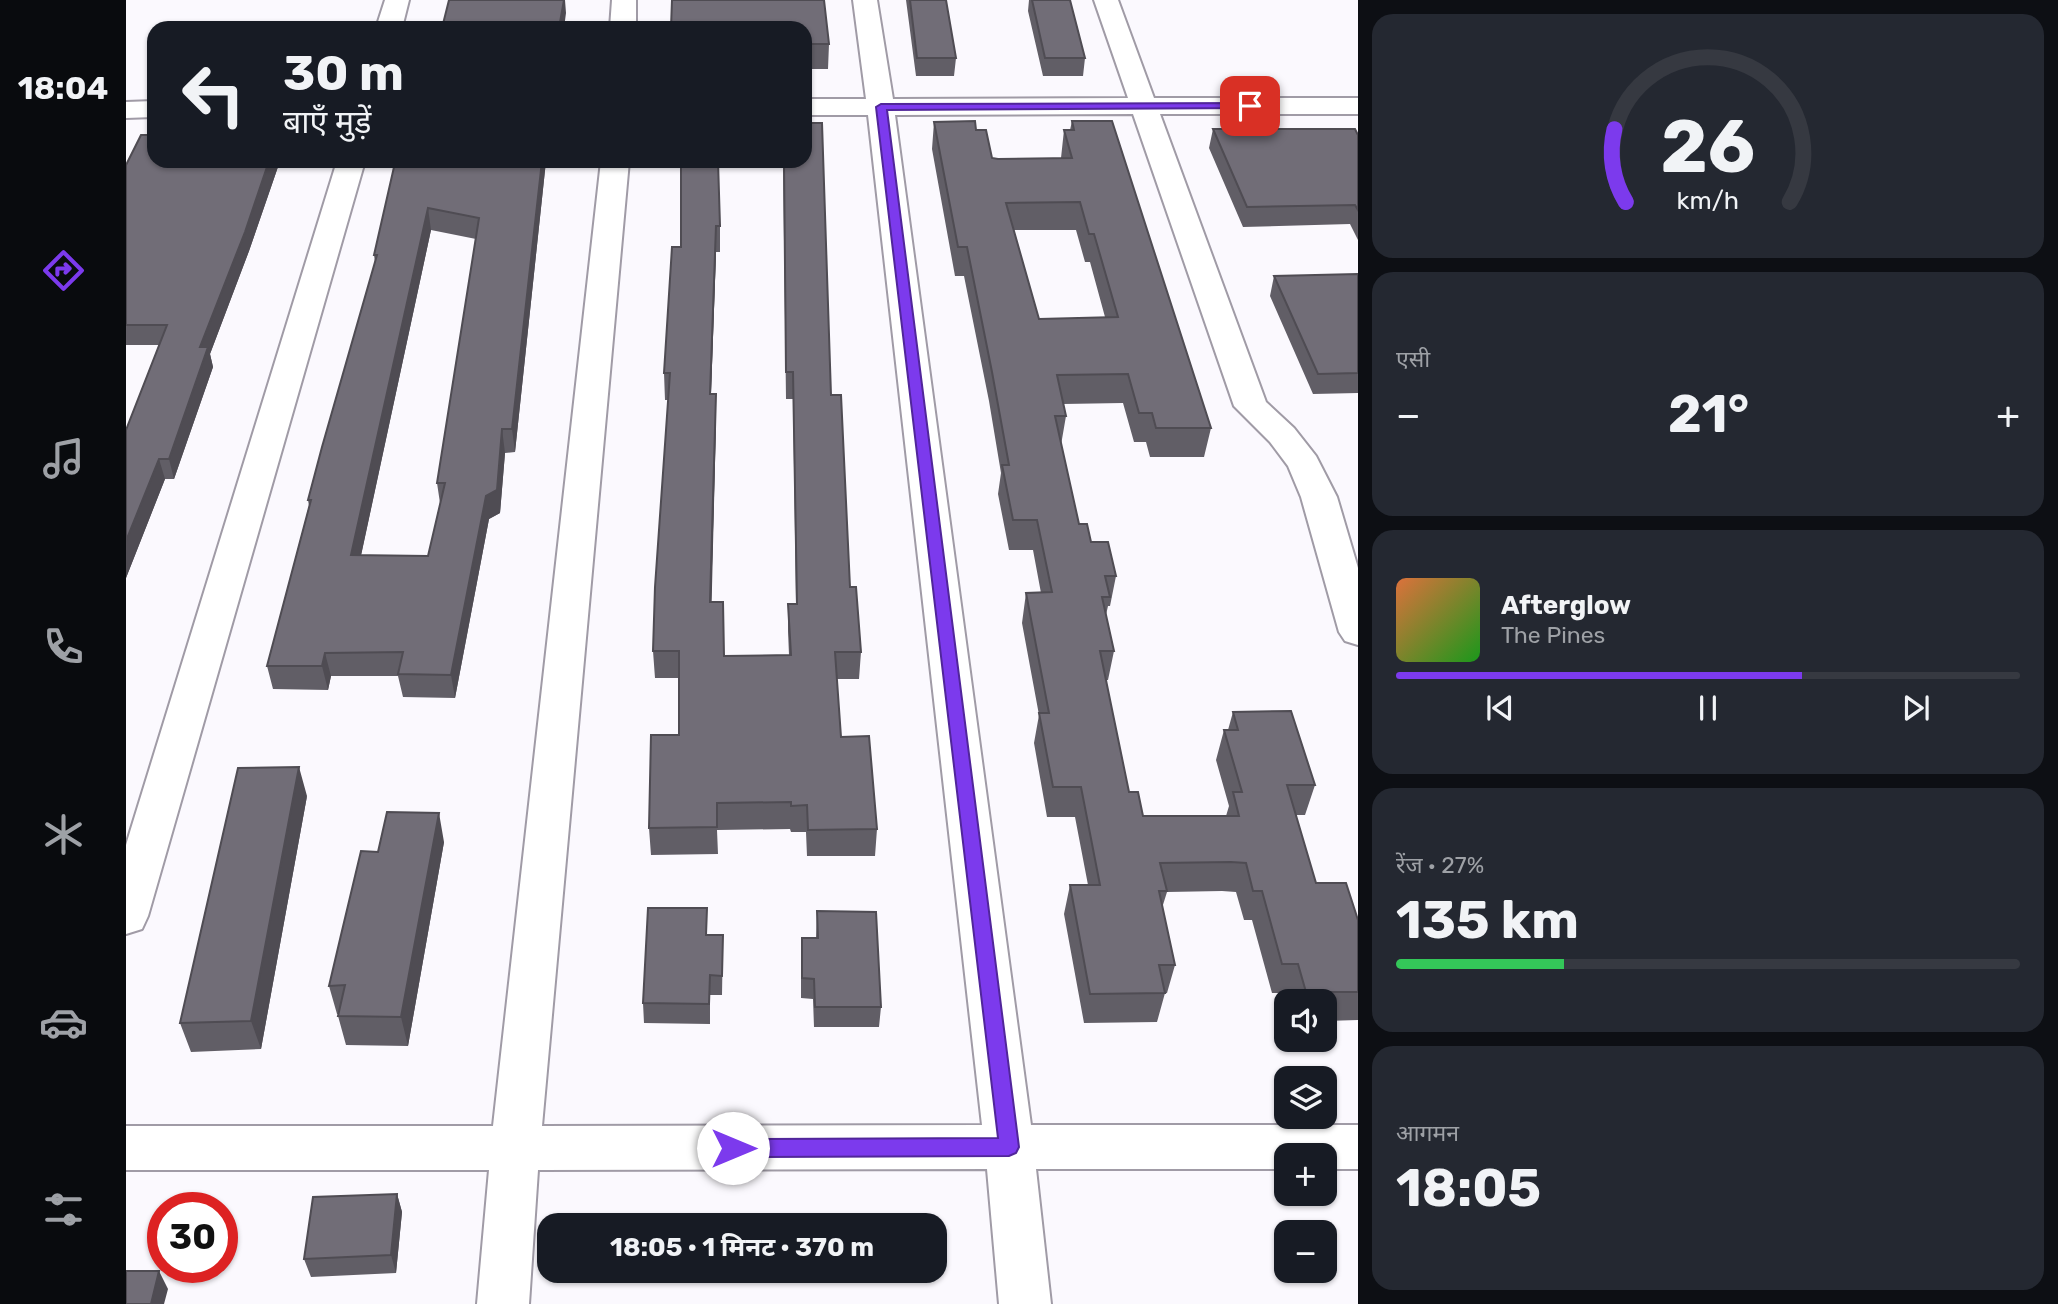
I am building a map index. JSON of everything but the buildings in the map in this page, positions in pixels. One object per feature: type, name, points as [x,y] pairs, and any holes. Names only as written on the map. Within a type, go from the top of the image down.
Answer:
[{"type":"street","points":[[391,21],[397,0]]},
{"type":"street","points":[[623,21],[624,0]]},
{"type":"street","points":[[865,0],[881,107],[1009,1147],[1025,1304]]},
{"type":"street","points":[[1106,0],[1251,405],[1282,435],[1304,464],[1319,497],[1358,632]]},
{"type":"street","points":[[812,107],[1358,106]]},
{"type":"street","points":[[126,916],[349,168]]},
{"type":"street","points":[[503,1304],[515,1148],[614,168]]},
{"type":"street","points":[[126,1149],[1358,1147]]},
{"type":"route","points":[[733,1148],[1009,1147],[881,107],[1250,106]]}]
